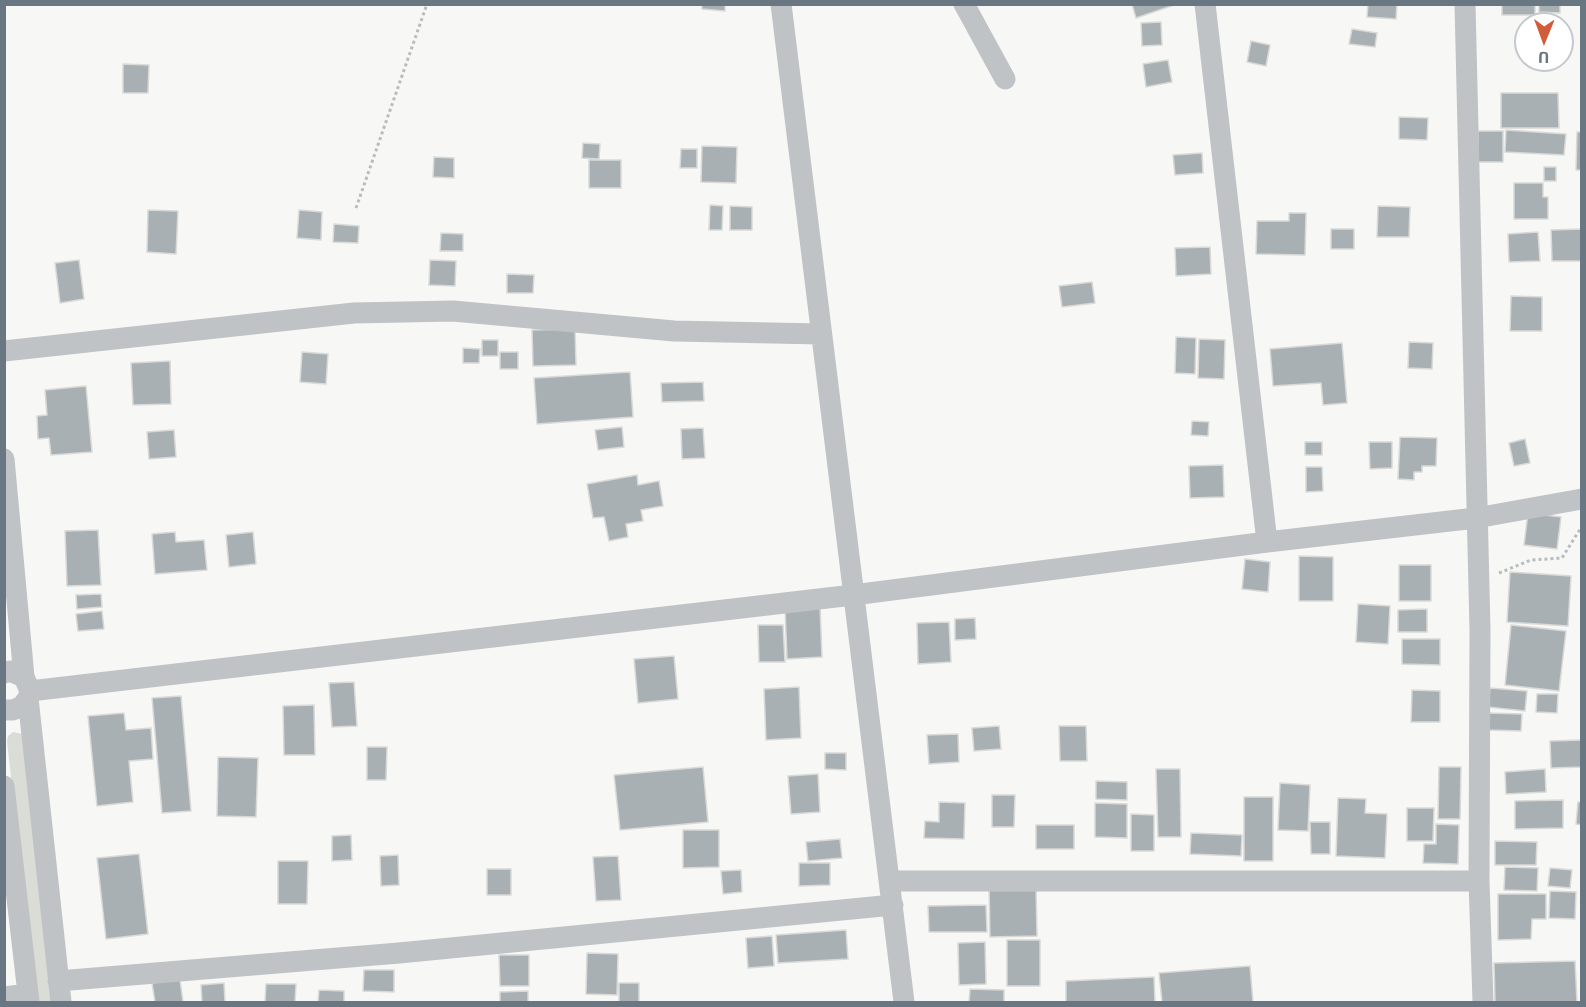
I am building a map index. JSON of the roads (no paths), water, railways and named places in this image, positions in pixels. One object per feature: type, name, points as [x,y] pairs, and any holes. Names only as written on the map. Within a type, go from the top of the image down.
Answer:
[{"type":"street","points":[[781,4],[904,1002]]},
{"type":"street","points":[[964,4],[1005,79]]},
{"type":"street","points":[[1205,4],[1267,542]]},
{"type":"street","points":[[1465,4],[1480,630],[1479,881],[1483,1002]]},
{"type":"street","points":[[4,351],[354,313],[453,311],[674,331],[821,334]]},
{"type":"street","points":[[4,459],[22,685],[61,1002]]},
{"type":"street","points":[[22,685],[853,595],[1267,542],[1476,518],[1581,499]]},
{"type":"street","points":[[4,710],[14,710],[22,706],[22,685]]},
{"type":"street","points":[[4,786],[29,998],[4,997]]},
{"type":"street","points":[[890,881],[1479,881]]},
{"type":"street","points":[[58,981],[399,953],[893,905]]}]
